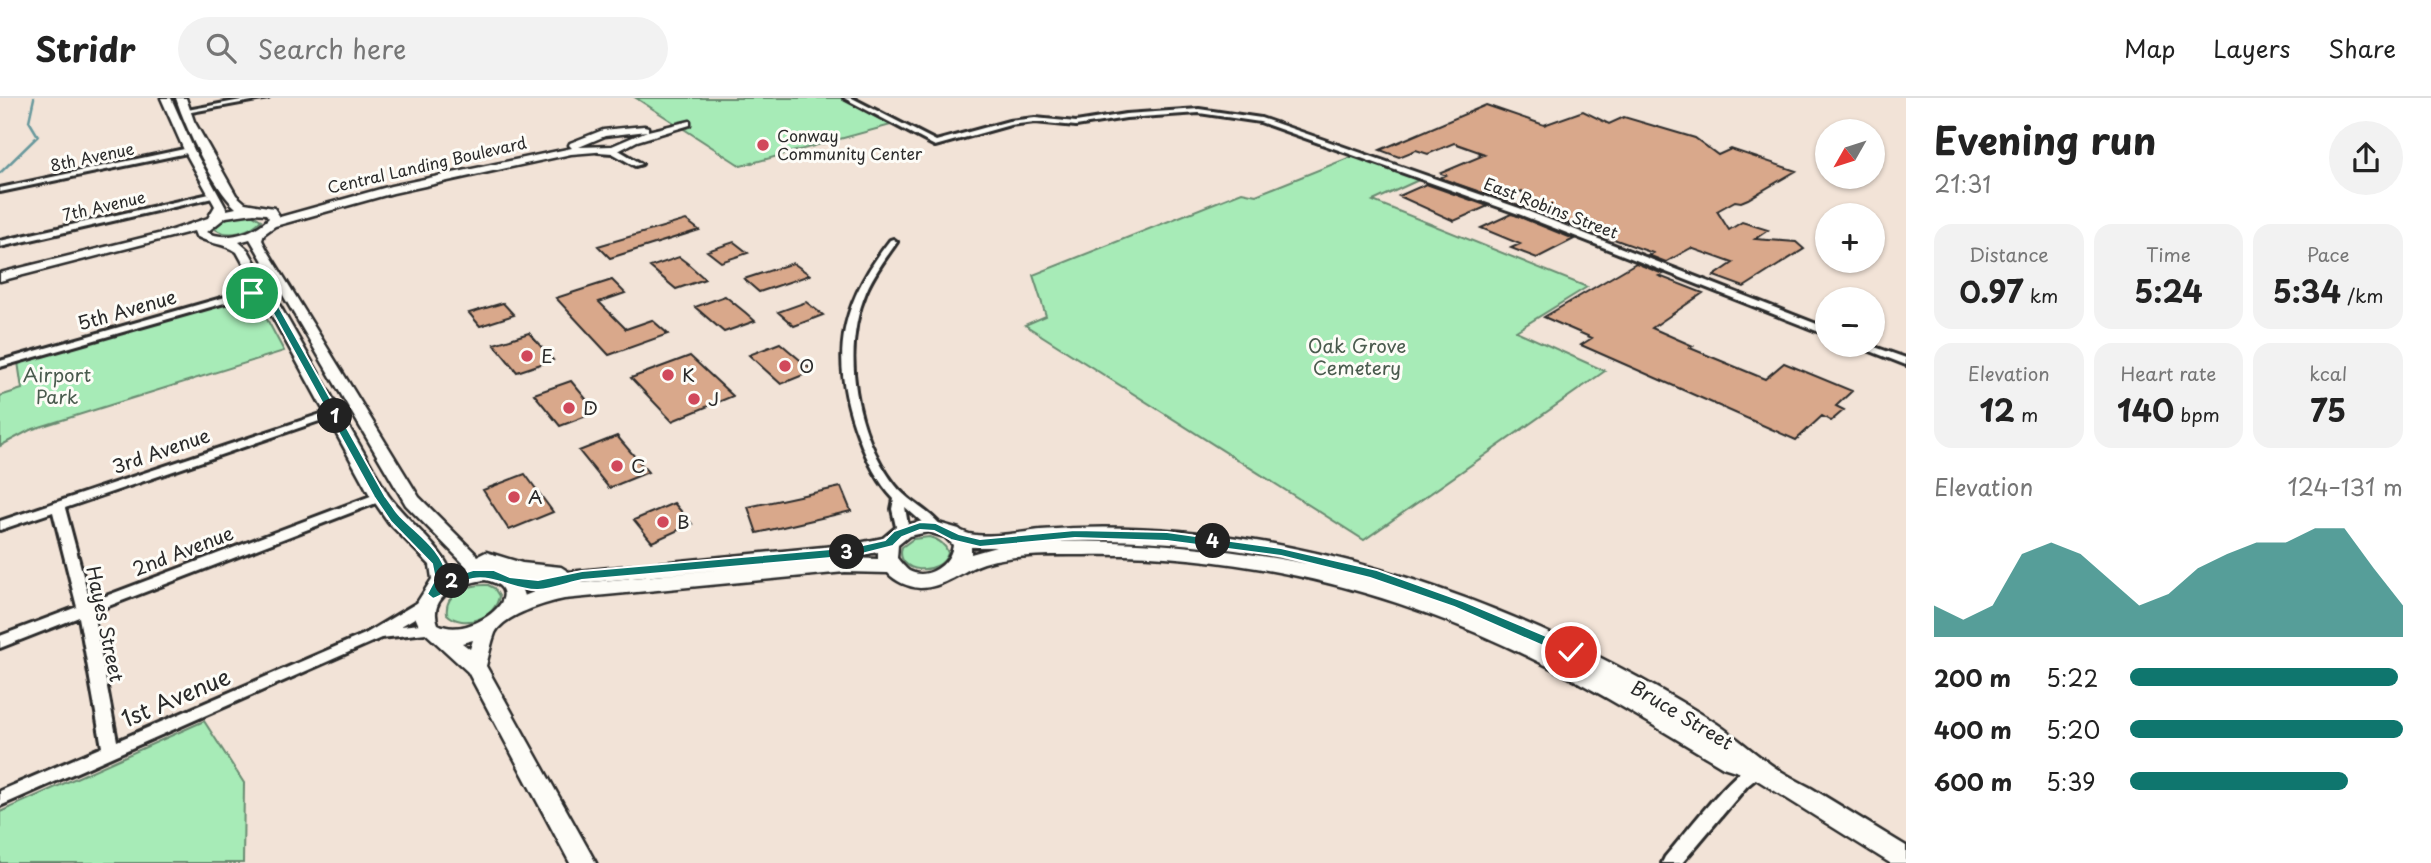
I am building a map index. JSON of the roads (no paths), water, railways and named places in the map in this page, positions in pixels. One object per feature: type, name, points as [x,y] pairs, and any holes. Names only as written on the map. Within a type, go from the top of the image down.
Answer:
[{"type":"street","points":[[166,98],[189,150],[222,208],[200,233],[237,245],[242,250],[380,497],[395,519],[429,550],[439,563],[442,579],[429,600],[425,622],[475,666],[583,863]]},
{"type":"street","points":[[181,98],[189,121],[231,197],[244,207],[271,217],[258,232],[256,240],[402,486],[426,517],[471,561],[501,578],[513,595],[506,612]]},
{"type":"street","points":[[171,114],[265,98]]},
{"type":"street","name":"East Robins Street","points":[[847,98],[935,144],[1009,123],[1035,120],[1076,124],[1126,116],[1199,111],[1261,120],[1519,211],[1815,327]]},
{"type":"street","name":"Central Landing Boulevard","points":[[271,217],[628,139],[684,122]]},
{"type":"street","name":"Central Landing Boulevard","points":[[592,146],[603,133],[628,139]]},
{"type":"street","points":[[592,146],[614,151],[638,164],[638,160],[631,154],[628,139]]},
{"type":"street","name":"8th Avenue","points":[[0,190],[189,150]]},
{"type":"street","name":"7th Avenue","points":[[0,244],[214,195]]},
{"type":"street","points":[[0,277],[170,235],[209,220],[254,209]]},
{"type":"street","points":[[0,283],[172,240],[213,239],[258,232]]},
{"type":"street","points":[[893,242],[880,258],[859,294],[849,332],[847,356],[852,400],[859,426],[876,465],[900,499],[911,504],[936,527],[956,537],[963,554],[958,566],[945,575],[928,579],[902,575],[891,566],[886,555],[896,537],[900,499]]},
{"type":"street","name":"5th Avenue","points":[[0,364],[264,289]]},
{"type":"street","points":[[1885,354],[1906,362]]},
{"type":"street","name":"3rd Avenue","points":[[0,526],[334,414]]},
{"type":"street","name":"2nd Avenue","points":[[0,642],[380,497]]},
{"type":"street","name":"Hayes Street","points":[[58,506],[85,609],[111,751]]},
{"type":"street","points":[[429,600],[462,577],[501,578],[538,585],[582,576],[854,551],[920,526],[936,527]]},
{"type":"street","name":"Bruce Street","points":[[956,537],[980,543],[1075,534],[1167,536],[1281,552],[1401,582],[1528,632],[1571,652],[1673,708],[1738,749],[1757,768],[1906,859]]},
{"type":"street","points":[[453,542],[504,566],[582,576]]},
{"type":"street","name":"Bruce Street","points":[[958,566],[970,560],[997,554],[1108,548],[1234,558],[1329,576],[1430,607],[1489,630],[1591,679],[1731,760],[1757,768]]},
{"type":"street","points":[[432,630],[460,635],[487,627],[506,612],[537,597],[564,592],[845,565],[891,566]]},
{"type":"street","points":[[1329,576],[1335,573],[1387,587],[1395,587],[1401,582],[1417,597],[1489,630]]},
{"type":"street","name":"1st Avenue","points":[[370,638],[429,600]]},
{"type":"street","points":[[475,666],[487,627]]},
{"type":"street","name":"1st Avenue","points":[[0,799],[370,638],[392,632],[432,630]]},
{"type":"street","points":[[1671,863],[1741,781],[1757,768]]},
{"type":"waterway","points":[[0,173],[38,136],[29,121],[34,98]]},
{"type":"place","name":"Conway Community Center","points":[[763,145]]},
{"type":"place","name":"E","points":[[527,356]]},
{"type":"place","name":"O","points":[[785,366]]},
{"type":"place","name":"K","points":[[668,375]]},
{"type":"place","name":"J","points":[[694,399]]},
{"type":"place","name":"D","points":[[569,408]]},
{"type":"place","name":"C","points":[[617,466]]},
{"type":"place","name":"A","points":[[514,497]]},
{"type":"place","name":"B","points":[[663,522]]},
{"type":"park label","name":"Oak Grove Cemetery","points":[[1357,357]]},
{"type":"park label","name":"Airport Park","points":[[57,386]]}]
